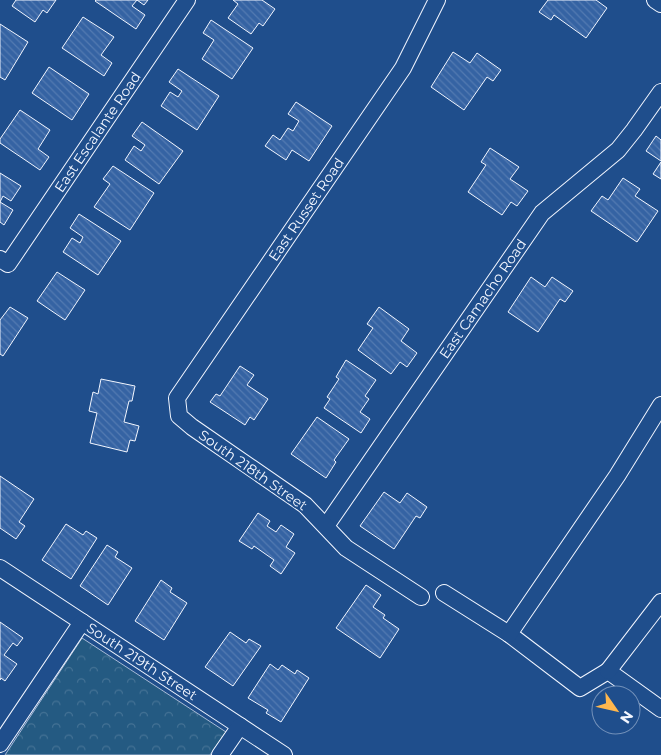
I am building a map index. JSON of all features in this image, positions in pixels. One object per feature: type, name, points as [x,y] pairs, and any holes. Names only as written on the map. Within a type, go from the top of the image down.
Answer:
[{"type":"street","name":"East Escalante Road","points":[[4,261],[187,0]]},
{"type":"street","name":"East Russet Road","points":[[179,416],[177,398],[403,68],[437,0]]},
{"type":"street","points":[[655,0],[661,4]]},
{"type":"street","name":"East Camacho Road","points":[[326,526],[542,213],[618,150],[661,92]]},
{"type":"street","points":[[509,634],[617,476],[661,405]]},
{"type":"street","name":"South 218th Street","points":[[179,416],[305,505],[346,548],[420,597]]},
{"type":"street","name":"South 219th Street","points":[[0,568],[284,755]]},
{"type":"street","points":[[444,593],[509,634],[580,688],[608,671],[661,602]]},
{"type":"street","points":[[0,744],[82,622]]},
{"type":"street","points":[[608,671],[661,709]]},
{"type":"street","points":[[220,755],[240,726]]},
{"type":"green space","points":[[82,638],[226,732],[210,755],[5,755]]},
{"type":"building","points":[[16,0],[56,0],[47,13],[43,10],[35,22],[12,6]]},
{"type":"building","points":[[96,0],[137,0],[132,6],[145,15],[136,29]]},
{"type":"building","points":[[137,0],[148,0],[144,5]]},
{"type":"building","points":[[233,0],[262,0],[275,9],[263,26],[259,23],[251,34],[228,18],[238,4]]},
{"type":"building","points":[[548,0],[596,0],[607,8],[586,38],[554,15],[551,20],[539,12]]},
{"type":"building","points":[[83,17],[114,37],[101,55],[112,63],[104,76],[62,48]]},
{"type":"building","points":[[211,20],[253,48],[232,79],[202,59],[214,40],[203,33]]},
{"type":"building","points":[[0,24],[28,42],[5,80],[0,77]]},
{"type":"building","points":[[453,52],[470,63],[477,53],[501,70],[493,81],[487,77],[464,110],[431,87]]},
{"type":"building","points":[[49,67],[89,94],[72,120],[32,93]]},
{"type":"building","points":[[178,69],[219,96],[197,130],[161,106],[170,92],[178,97],[182,91],[169,82]]},
{"type":"building","points":[[296,102],[332,126],[309,161],[292,150],[286,160],[265,146],[273,135],[280,140],[288,128],[293,131],[299,121],[288,114]]},
{"type":"building","points":[[20,110],[50,130],[38,149],[49,157],[40,170],[0,143],[0,139]]},
{"type":"building","points":[[142,122],[183,151],[159,184],[125,160],[134,146],[141,151],[145,145],[132,136]]},
{"type":"building","points":[[656,136],[661,140],[661,161],[646,151]]},
{"type":"building","points":[[490,148],[519,167],[510,179],[528,191],[517,206],[511,202],[502,215],[468,192],[486,165],[481,162]]},
{"type":"building","points":[[661,162],[661,179],[653,174]]},
{"type":"building","points":[[113,166],[154,193],[130,230],[94,207],[110,184],[103,179]]},
{"type":"building","points":[[0,173],[21,186],[11,201],[3,196],[0,202]]},
{"type":"building","points":[[623,178],[640,189],[635,196],[658,211],[637,242],[591,211],[602,196],[608,200]]},
{"type":"building","points":[[0,202],[13,210],[4,225],[0,222]]},
{"type":"building","points":[[79,214],[121,241],[98,275],[63,252],[72,238],[80,243],[83,237],[70,228]]},
{"type":"building","points":[[57,272],[85,290],[65,320],[37,301]]},
{"type":"building","points":[[531,277],[545,287],[552,277],[573,291],[565,302],[560,299],[538,332],[508,312]]},
{"type":"building","points":[[10,307],[28,318],[3,356],[0,354],[0,320]]},
{"type":"building","points":[[379,307],[409,329],[401,341],[417,353],[407,367],[400,362],[391,374],[358,350],[373,328],[367,324]]},
{"type":"building","points":[[346,360],[376,380],[365,396],[369,399],[360,412],[370,419],[361,433],[324,408],[330,399],[327,397],[339,379],[336,377]]},
{"type":"building","points":[[240,366],[254,375],[247,385],[268,399],[254,420],[250,417],[245,425],[210,402],[216,394],[220,396]]},
{"type":"building","points":[[101,379],[135,386],[132,401],[129,401],[124,422],[139,426],[135,441],[130,440],[127,452],[90,443],[97,413],[89,411],[93,392],[98,394]]},
{"type":"building","points":[[317,417],[349,439],[334,460],[336,462],[326,478],[291,454]]},
{"type":"building","points":[[0,476],[34,499],[19,522],[25,526],[16,539],[0,528]]},
{"type":"building","points":[[384,492],[400,503],[407,493],[427,507],[420,518],[416,516],[394,549],[360,526]]},
{"type":"building","points":[[258,513],[270,521],[267,526],[276,532],[281,525],[294,534],[286,547],[295,553],[281,574],[270,566],[274,560],[254,546],[252,549],[239,541]]},
{"type":"building","points":[[66,524],[83,535],[86,531],[97,538],[71,579],[42,560]]},
{"type":"building","points":[[107,545],[118,552],[115,557],[132,568],[108,605],[80,586]]},
{"type":"building","points":[[161,580],[172,588],[170,592],[187,603],[164,640],[135,621]]},
{"type":"building","points":[[366,585],[381,595],[373,607],[385,615],[383,618],[399,629],[380,658],[336,628]]},
{"type":"building","points":[[0,622],[23,638],[17,646],[13,643],[4,655],[17,664],[5,681],[1,678],[0,680]]},
{"type":"building","points":[[230,632],[246,643],[249,639],[261,646],[233,686],[205,667]]},
{"type":"building","points":[[270,664],[278,670],[282,665],[295,674],[297,670],[309,678],[281,722],[266,713],[268,710],[248,698]]}]
